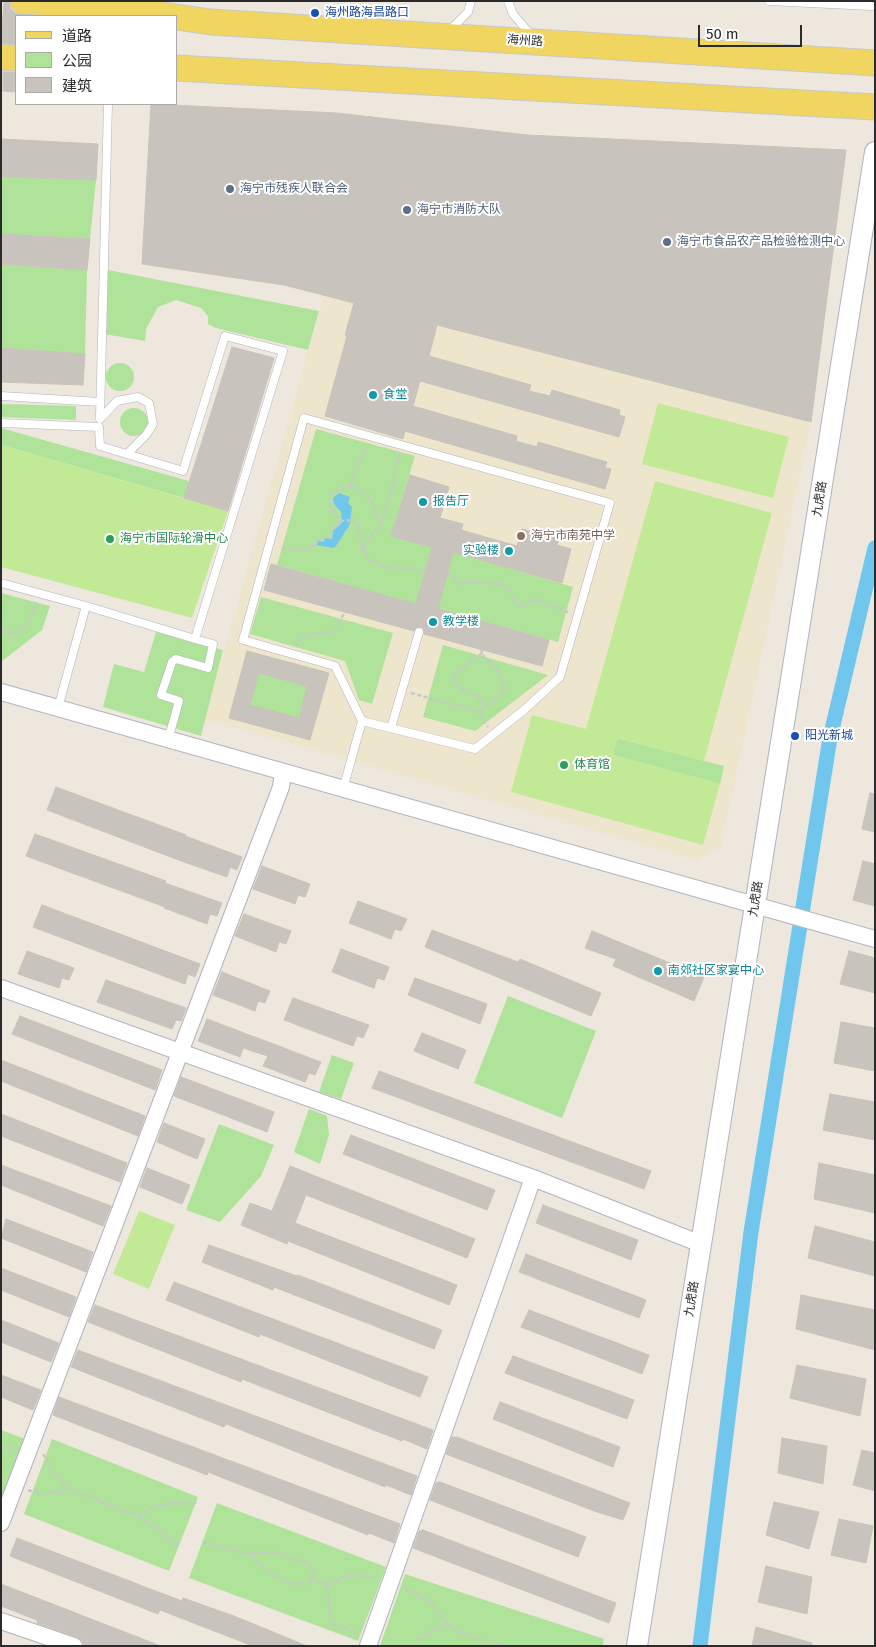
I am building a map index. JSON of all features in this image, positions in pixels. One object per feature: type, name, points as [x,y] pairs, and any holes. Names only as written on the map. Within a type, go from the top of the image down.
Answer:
[{"type":"main road","points":[[23,1],[106,7],[163,15]]},
{"type":"main road","name":"海州路","points":[[178,17],[211,22],[875,63]]},
{"type":"main road","points":[[1,58],[15,58]]},
{"type":"main road","points":[[178,68],[875,107]]},
{"type":"street","name":"九虎路","points":[[637,1646],[701,1244],[763,909],[875,152]]},
{"type":"street","points":[[1,692],[763,909],[875,939]]},
{"type":"street","points":[[1,1523],[281,788],[283,772]]},
{"type":"street","points":[[1,988],[533,1178],[701,1244]]},
{"type":"street","points":[[370,1641],[396,1584],[533,1178]]},
{"type":"street","points":[[1,1621],[74,1646]]},
{"type":"lane","points":[[443,36],[468,12],[471,1]]},
{"type":"lane","points":[[508,1],[513,14],[538,42]]},
{"type":"lane","points":[[769,1],[871,6]]},
{"type":"lane","points":[[108,105],[100,446],[183,471],[224,336],[283,351],[195,639]]},
{"type":"lane","points":[[1,396],[100,402]]},
{"type":"lane","points":[[100,417],[117,401],[127,398],[138,397],[149,403],[152,424],[146,435],[127,454]]},
{"type":"lane","points":[[343,789],[362,721],[335,666],[243,640],[304,418],[610,503],[576,615],[560,677],[476,749],[362,721]]},
{"type":"lane","points":[[1,423],[99,427]]},
{"type":"lane","points":[[1,583],[213,644],[208,668],[176,659],[172,662],[161,695],[179,701],[168,740]]},
{"type":"lane","points":[[58,708],[86,606]]},
{"type":"lane","points":[[391,728],[419,632]]},
{"type":"path","points":[[350,486],[367,442]]},
{"type":"path","points":[[362,547],[380,525],[395,482],[394,474],[403,445]]},
{"type":"path","points":[[341,521],[329,503],[331,494],[350,486],[361,490],[371,500],[380,525]]},
{"type":"path","points":[[282,547],[293,550],[315,546],[316,540],[322,540],[324,536],[330,537],[332,530],[341,521],[352,520],[357,522],[362,547],[369,560],[386,567],[425,570]]},
{"type":"path","points":[[448,573],[461,584],[470,581],[501,584],[508,589],[518,606],[523,606],[533,599],[576,615]]},
{"type":"path","points":[[1,622],[8,635],[23,628],[29,621],[40,594]]},
{"type":"path","points":[[293,654],[299,641],[304,638],[320,633],[333,632],[345,612]]},
{"type":"path","points":[[481,649],[487,663],[497,668],[504,687],[502,693],[484,706],[480,712],[481,718],[494,734]]},
{"type":"path","points":[[482,654],[454,676],[454,681],[460,688],[478,696],[484,706]]},
{"type":"path","points":[[402,691],[480,712]]},
{"type":"path","points":[[1,1451],[10,1447],[31,1444],[43,1455],[54,1473],[71,1490],[138,1516],[179,1546]]},
{"type":"path","points":[[15,1486],[40,1494],[71,1490]]},
{"type":"path","points":[[138,1516],[153,1507],[171,1503],[196,1503]]},
{"type":"path","points":[[203,1542],[239,1552],[276,1552],[291,1557],[309,1564],[314,1573],[310,1583],[292,1584],[274,1576],[260,1565],[251,1553]]},
{"type":"path","points":[[328,1585],[344,1576],[353,1575],[396,1584],[430,1601],[447,1625],[471,1637],[507,1646]]},
{"type":"path","points":[[312,1578],[328,1585]]},
{"type":"path","points":[[328,1585],[330,1619],[334,1625],[370,1641]]},
{"type":"path","points":[[414,1646],[418,1640],[430,1631],[447,1625]]},
{"type":"shaded area","name":"海宁市南苑中学","points":[[324,295],[811,422],[721,846],[697,860],[205,719]]},
{"type":"green space","points":[[1,177],[96,180],[90,239],[1,234]]},
{"type":"green space","points":[[1,264],[87,270],[85,354],[1,348]]},
{"type":"green space","points":[[108,270],[319,311],[308,350],[216,328],[208,324],[208,316],[201,308],[176,300],[158,307],[146,329],[145,341],[104,334]]},
{"type":"green space","points":[[120,363],[130,367],[134,377],[130,387],[120,391],[110,387],[106,377],[110,367]]},
{"type":"green space","points":[[658,403],[789,437],[773,498],[642,464]]},
{"type":"green space","points":[[1,404],[76,406],[76,420],[1,417]]},
{"type":"green space","points":[[134,408],[144,412],[148,422],[144,432],[134,436],[124,432],[120,422],[124,412]]},
{"type":"green space","points":[[1,428],[189,481],[184,498],[1,445]]},
{"type":"green space","points":[[316,429],[415,456],[391,535],[432,547],[416,604],[277,565]]},
{"type":"green space","name":"海宁市国际轮滑中心","points":[[1,445],[228,511],[192,618],[1,567]]},
{"type":"green space","points":[[655,481],[772,513],[704,761],[618,738],[613,755],[720,784],[703,845],[511,792],[532,715],[586,729]]},
{"type":"green space","points":[[453,552],[573,587],[558,642],[438,609]]},
{"type":"green space","points":[[1,593],[50,606],[42,630],[1,662]]},
{"type":"green space","points":[[261,597],[393,633],[372,704],[359,700],[345,661],[250,634]]},
{"type":"green space","points":[[156,632],[223,650],[201,736],[103,707],[114,664],[144,672]]},
{"type":"green space","points":[[443,645],[548,675],[475,731],[423,717]]},
{"type":"green space","points":[[259,673],[308,686],[298,719],[250,706]]},
{"type":"green space","points":[[617,738],[724,766],[720,784],[613,755]]},
{"type":"green space","points":[[508,996],[596,1031],[562,1118],[474,1083]]},
{"type":"green space","points":[[332,1055],[354,1063],[341,1099],[319,1092]]},
{"type":"green space","points":[[309,1109],[327,1116],[329,1135],[320,1164],[294,1152]]},
{"type":"green space","points":[[219,1124],[274,1145],[261,1176],[220,1222],[186,1210]]},
{"type":"green space","points":[[139,1211],[175,1225],[149,1289],[113,1274]]},
{"type":"green space","points":[[1,1430],[25,1439],[1,1501]]},
{"type":"green space","points":[[52,1439],[198,1497],[169,1571],[24,1514]]},
{"type":"green space","points":[[217,1503],[386,1567],[358,1641],[189,1578]]},
{"type":"green space","points":[[405,1574],[604,1639],[603,1646],[380,1646]]},
{"type":"water","points":[[339,493],[350,497],[348,503],[352,507],[350,524],[333,548],[317,545],[318,541],[324,542],[325,538],[332,539],[333,531],[342,523],[341,512],[334,504],[333,498]]},
{"type":"building","points":[[4,1],[9,1],[10,8],[15,13],[26,15],[15,15],[15,44],[1,43]]},
{"type":"building","points":[[3,72],[15,72],[15,92],[3,91]]},
{"type":"building","points":[[151,105],[337,113],[527,135],[846,150],[811,422],[437,325],[429,356],[531,385],[529,391],[550,396],[552,390],[620,410],[619,415],[625,417],[619,437],[420,381],[413,406],[517,436],[516,441],[537,447],[538,442],[607,462],[605,468],[611,469],[605,489],[405,431],[403,439],[325,416],[354,303],[284,285],[142,264]]},
{"type":"building","points":[[1,139],[98,144],[96,180],[1,177]]},
{"type":"building","points":[[1,234],[90,239],[87,270],[1,264]]},
{"type":"building","points":[[232,347],[274,358],[228,511],[184,498]]},
{"type":"building","points":[[1,348],[85,354],[83,385],[1,382]]},
{"type":"building","points":[[410,475],[449,487],[440,518],[463,524],[461,530],[517,546],[522,529],[559,539],[557,545],[571,549],[562,583],[453,552],[438,609],[549,640],[542,666],[424,634],[423,628],[420,627],[414,631],[264,590],[271,564],[416,604],[432,547],[391,536]]},
{"type":"building","points":[[247,651],[329,673],[310,740],[229,718]],"holes":[[[259,673],[307,686],[299,718],[250,705]]]},
{"type":"building","points":[[56,787],[242,857],[237,870],[230,867],[227,877],[47,810]]},
{"type":"building","points":[[870,793],[875,794],[875,832],[862,829]]},
{"type":"building","points":[[35,834],[222,903],[217,916],[210,914],[207,924],[26,856]]},
{"type":"building","points":[[863,861],[875,864],[875,906],[853,900]]},
{"type":"building","points":[[262,866],[310,884],[305,897],[298,895],[295,904],[253,889]]},
{"type":"building","points":[[358,901],[407,919],[401,931],[395,929],[391,939],[349,923]]},
{"type":"building","points":[[42,905],[200,964],[195,977],[188,974],[185,984],[33,927]]},
{"type":"building","points":[[244,914],[291,931],[286,944],[279,942],[276,952],[235,936]]},
{"type":"building","points":[[432,930],[518,962],[520,959],[601,993],[591,1016],[425,947]]},
{"type":"building","name":"南郊社区家宴中心","points":[[592,931],[704,977],[694,1001],[613,966],[616,959],[585,948]]},
{"type":"building","points":[[341,949],[389,967],[384,980],[377,978],[374,988],[332,972]]},
{"type":"building","points":[[27,951],[74,968],[69,980],[62,978],[59,988],[18,974]]},
{"type":"building","points":[[849,951],[875,958],[875,993],[840,984]]},
{"type":"building","points":[[222,972],[270,991],[265,1003],[258,1001],[255,1011],[213,995]]},
{"type":"building","points":[[415,978],[487,1004],[480,1024],[408,995]]},
{"type":"building","points":[[106,980],[186,1008],[181,1021],[176,1020],[172,1029],[97,1002]]},
{"type":"building","points":[[293,998],[369,1025],[363,1038],[357,1036],[353,1046],[284,1020]]},
{"type":"building","points":[[20,1016],[162,1070],[155,1090],[12,1034]]},
{"type":"building","points":[[207,1019],[321,1062],[315,1075],[309,1073],[305,1082],[263,1066],[268,1056],[243,1048],[240,1057],[198,1041]]},
{"type":"building","points":[[841,1022],[875,1028],[875,1071],[834,1063]]},
{"type":"building","points":[[422,1033],[466,1050],[458,1069],[414,1051]]},
{"type":"building","points":[[1,1060],[145,1116],[138,1136],[1,1081]]},
{"type":"building","points":[[379,1071],[651,1171],[644,1189],[372,1088]]},
{"type":"building","points":[[181,1077],[274,1112],[267,1132],[174,1096]]},
{"type":"building","points":[[830,1094],[875,1102],[875,1140],[823,1130]]},
{"type":"building","points":[[1,1114],[127,1163],[120,1182],[1,1136]]},
{"type":"building","points":[[164,1123],[205,1139],[197,1159],[157,1142]]},
{"type":"building","points":[[351,1135],[495,1190],[487,1210],[343,1154]]},
{"type":"building","points":[[819,1163],[875,1175],[875,1213],[814,1199]]},
{"type":"building","points":[[1,1165],[111,1206],[103,1226],[1,1185]]},
{"type":"building","points":[[290,1166],[475,1239],[467,1258],[306,1195],[295,1223],[457,1285],[449,1305],[288,1241],[287,1244],[241,1225],[250,1203],[272,1211]]},
{"type":"building","points":[[147,1168],[190,1185],[182,1204],[140,1187]]},
{"type":"building","points":[[543,1205],[638,1240],[631,1260],[536,1223]]},
{"type":"building","points":[[6,1219],[93,1252],[86,1272],[1,1238]]},
{"type":"building","points":[[815,1226],[875,1242],[875,1276],[808,1258]]},
{"type":"building","points":[[209,1245],[298,1275],[442,1330],[434,1349],[274,1287],[273,1290],[202,1262]]},
{"type":"building","points":[[526,1254],[646,1300],[639,1318],[519,1272]]},
{"type":"building","points":[[1,1268],[76,1297],[69,1317],[1,1290]]},
{"type":"building","points":[[174,1282],[428,1377],[420,1397],[260,1334],[259,1337],[166,1300]]},
{"type":"building","points":[[801,1295],[875,1310],[875,1350],[796,1329]]},
{"type":"building","points":[[95,1305],[433,1430],[427,1449],[242,1379],[241,1382],[88,1322]]},
{"type":"building","points":[[529,1310],[649,1355],[642,1374],[521,1327]]},
{"type":"building","points":[[1,1320],[59,1343],[51,1362],[1,1342]]},
{"type":"building","points":[[78,1350],[417,1476],[411,1495],[386,1485],[385,1487],[226,1424],[224,1427],[71,1367]]},
{"type":"building","points":[[513,1356],[634,1400],[627,1419],[505,1373]]},
{"type":"building","points":[[797,1365],[866,1379],[860,1416],[790,1398]]},
{"type":"building","points":[[1,1375],[41,1390],[33,1410],[1,1397]]},
{"type":"building","points":[[59,1397],[400,1524],[394,1543],[369,1533],[368,1535],[208,1472],[207,1475],[53,1415]]},
{"type":"building","points":[[500,1402],[620,1447],[613,1467],[493,1419]]},
{"type":"building","points":[[452,1437],[457,1437],[630,1503],[623,1520],[594,1511],[446,1454]]},
{"type":"building","points":[[782,1438],[827,1446],[823,1484],[778,1473]]},
{"type":"building","points":[[862,1450],[875,1453],[875,1491],[853,1485]]},
{"type":"building","points":[[440,1482],[586,1537],[578,1557],[430,1500],[436,1483]]},
{"type":"building","points":[[774,1502],[819,1512],[809,1549],[766,1535]]},
{"type":"building","points":[[839,1519],[873,1526],[866,1563],[831,1555]]},
{"type":"building","points":[[423,1530],[616,1603],[609,1623],[413,1548],[419,1531]]},
{"type":"building","points":[[17,1538],[182,1601],[183,1598],[234,1616],[307,1646],[253,1646],[160,1610],[158,1614],[10,1556]]},
{"type":"building","points":[[766,1566],[812,1577],[807,1614],[758,1602]]},
{"type":"building","points":[[1,1584],[158,1645],[84,1646],[82,1640],[77,1637],[37,1623],[37,1620],[1,1606]]},
{"type":"building","points":[[756,1627],[812,1643],[812,1646],[752,1646]]},
{"type":"waterway","points":[[700,1646],[751,1232],[830,738],[875,548]]},
{"type":"place","name":"海州路海昌路口","points":[[315,13]]},
{"type":"place","name":"海宁市残疾人联合会","points":[[230,189]]},
{"type":"place","name":"海宁市消防大队","points":[[407,210]]},
{"type":"place","name":"海宁市食品农产品检验检测中心","points":[[667,242]]},
{"type":"place","name":"食堂","points":[[373,395]]},
{"type":"place","name":"报告厅","points":[[423,502]]},
{"type":"place","name":"海宁市南苑中学","points":[[521,536]]},
{"type":"place","name":"海宁市国际轮滑中心","points":[[110,539]]},
{"type":"place","name":"实验楼","points":[[509,551]]},
{"type":"place","name":"教学楼","points":[[433,622]]},
{"type":"place","name":"阳光新城","points":[[795,736]]},
{"type":"place","name":"体育馆","points":[[564,765]]},
{"type":"place","name":"南郊社区家宴中心","points":[[658,971]]}]
